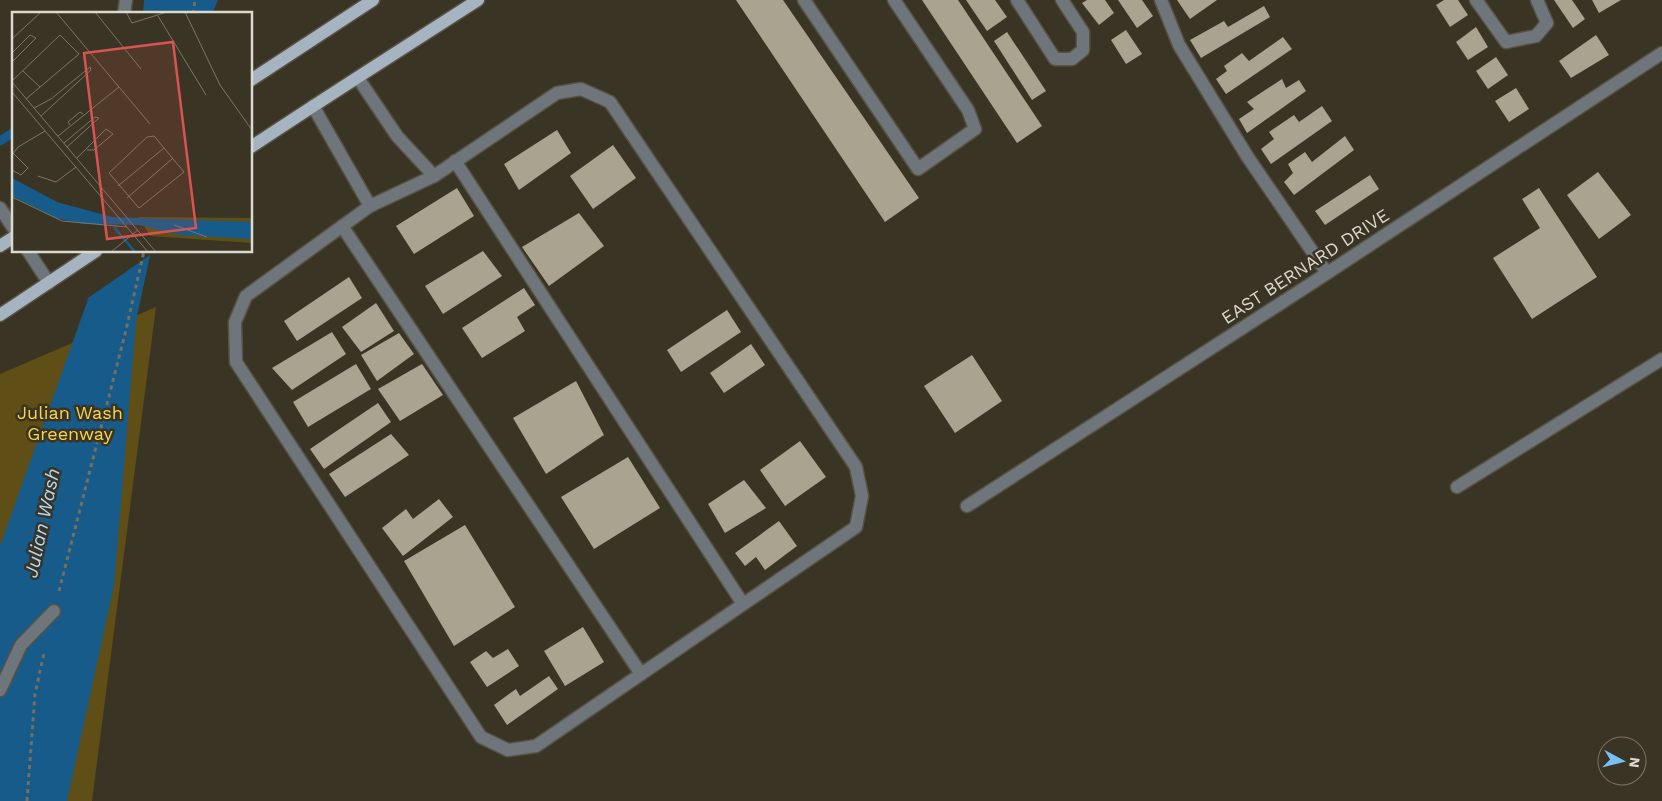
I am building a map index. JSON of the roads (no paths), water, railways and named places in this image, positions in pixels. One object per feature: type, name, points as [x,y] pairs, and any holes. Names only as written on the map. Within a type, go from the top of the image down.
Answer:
[{"type":"main road","points":[[252,79],[373,0]]},
{"type":"main road","points":[[252,146],[478,0]]},
{"type":"main road","points":[[0,246],[12,238]]},
{"type":"main road","points":[[0,315],[95,252]]},
{"type":"street","points":[[804,0],[918,169],[975,129],[968,110],[894,0]]},
{"type":"street","points":[[1017,0],[1055,59],[1072,59],[1083,50],[1083,32],[1062,0]]},
{"type":"street","points":[[1161,0],[1179,45],[1247,156],[1327,273]]},
{"type":"street","points":[[1476,0],[1506,42],[1536,36],[1547,23],[1537,0]]},
{"type":"street","name":"EAST BERNARD DRIVE","points":[[967,506],[1662,53]]},
{"type":"street","points":[[358,78],[397,136],[434,176]]},
{"type":"street","points":[[581,89],[610,102],[856,467],[862,496],[856,527],[536,746],[508,750],[481,737],[236,362],[235,322],[246,296],[370,206],[434,176],[557,92],[581,89]]},
{"type":"street","points":[[313,106],[370,206]]},
{"type":"street","points":[[455,161],[743,604]]},
{"type":"street","points":[[0,208],[12,226]]},
{"type":"street","points":[[342,226],[641,674]]},
{"type":"street","points":[[29,252],[49,283]]},
{"type":"street","points":[[1457,487],[1662,359]]},
{"type":"street","points":[[0,690],[21,644],[54,611]]},
{"type":"water","points":[[144,0],[218,0],[213,12],[143,12]]},
{"type":"water","name":"Julian Wash","points":[[98,252],[151,252],[136,321],[114,585],[67,801],[0,801],[0,546],[87,302]]},
{"type":"waterway","points":[[0,141],[12,133]]},
{"type":"park label","name":"Julian Wash Greenway","points":[[70,422]]}]
